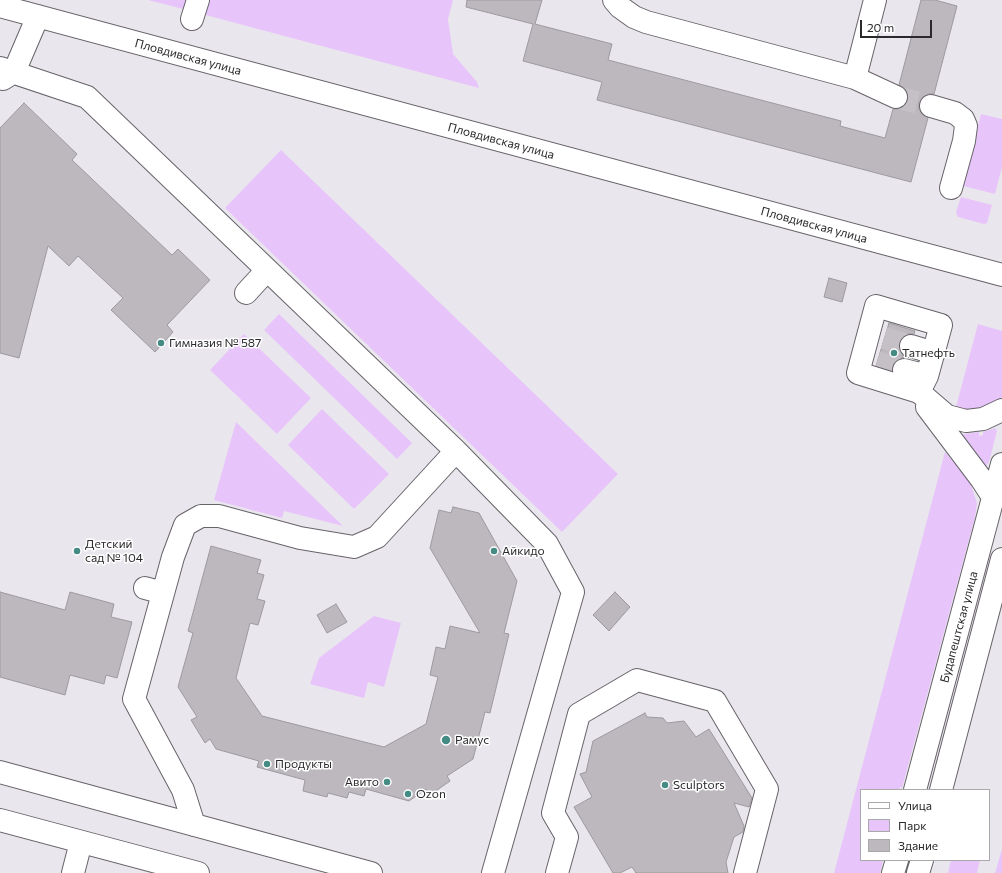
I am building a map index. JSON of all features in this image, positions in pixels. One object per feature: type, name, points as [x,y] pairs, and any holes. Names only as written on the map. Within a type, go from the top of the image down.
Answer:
[{"type":"street","points":[[614,0],[620,7],[634,17],[646,22],[855,78],[896,97]]},
{"type":"street","points":[[855,78],[875,0]]},
{"type":"street","name":"Пловдивская улица","points":[[0,6],[1002,275]]},
{"type":"street","points":[[38,16],[5,74],[88,97],[456,451],[547,544],[573,592],[493,873]]},
{"type":"street","points":[[931,106],[954,113],[963,119],[966,126],[964,141],[951,188]]},
{"type":"street","points":[[246,292],[267,270]]},
{"type":"street","points":[[929,366],[858,373],[875,343],[876,306],[941,325],[929,366],[927,406],[993,497]]},
{"type":"street","points":[[929,366],[909,353],[929,366],[947,416],[966,422],[983,419],[1002,410]]},
{"type":"street","points":[[194,825],[183,790],[136,718],[134,699],[154,590],[173,557],[185,525],[201,516],[219,516],[300,538],[354,547],[377,537],[456,451]]},
{"type":"street","name":"Будапештская улица","points":[[915,789],[1002,464]]},
{"type":"street","name":"Будапештская улица","points":[[940,789],[1002,559]]},
{"type":"street","points":[[557,873],[567,837],[553,813],[579,714],[637,680],[715,701],[767,789],[745,873]]},
{"type":"street","points":[[0,772],[371,873]]},
{"type":"street","points":[[0,820],[198,873]]},
{"type":"street","points":[[73,873],[81,842]]},
{"type":"street","points":[[893,873],[896,861]]},
{"type":"street","points":[[918,873],[922,861]]},
{"type":"green space","points":[[148,0],[190,0],[187,10]]},
{"type":"green space","points":[[206,0],[453,0],[448,19],[453,54],[477,82],[479,88],[202,14]]},
{"type":"green space","points":[[981,114],[1002,119],[1002,167],[995,194],[963,186]]},
{"type":"green space","points":[[281,150],[618,474],[562,532],[225,208]]},
{"type":"green space","points":[[961,197],[992,205],[987,223],[984,224],[958,217],[956,212]]},
{"type":"green space","points":[[279,314],[412,443],[397,459],[264,330]]},
{"type":"green space","points":[[978,324],[1002,331],[1002,397],[999,401],[982,411],[961,411],[956,407]]},
{"type":"green space","points":[[244,334],[311,398],[277,434],[210,370]]},
{"type":"green space","points":[[322,409],[389,474],[354,509],[288,445]]},
{"type":"green space","points":[[236,422],[343,526],[284,511],[282,518],[214,500]]},
{"type":"green space","points":[[995,428],[997,431],[989,462],[986,466],[960,437],[964,434],[979,432],[979,436],[983,435],[983,432]]},
{"type":"green space","points":[[945,452],[970,482],[977,503],[975,517],[902,788],[860,789],[860,861],[883,861],[880,873],[834,873]]},
{"type":"green space","points":[[374,616],[401,623],[384,687],[368,682],[364,698],[310,684],[319,658]]},
{"type":"green space","points":[[1002,849],[1002,873],[995,873]]},
{"type":"green space","points":[[951,861],[980,861],[977,873],[948,873]]},
{"type":"building","points":[[467,0],[542,0],[535,24],[612,44],[608,60],[841,121],[840,126],[885,138],[893,109],[903,107],[907,102],[908,96],[906,90],[899,85],[921,0],[935,0],[957,6],[934,94],[928,94],[923,97],[919,103],[919,109],[922,114],[928,118],[911,182],[597,100],[602,82],[523,61],[533,24],[466,7]]},
{"type":"building","points":[[24,103],[77,154],[72,160],[172,255],[178,249],[210,280],[167,325],[173,332],[155,352],[111,310],[123,298],[78,256],[69,266],[48,246],[19,358],[0,353],[0,128]]},
{"type":"building","points":[[829,278],[847,283],[842,302],[824,297]]},
{"type":"building","name":"Татнефть","points":[[889,323],[915,331],[914,334],[908,334],[899,342],[899,349],[902,355],[907,358],[901,358],[895,361],[892,366],[892,370],[876,366]]},
{"type":"building","points":[[453,507],[479,513],[517,581],[504,633],[509,634],[490,713],[485,712],[473,759],[447,776],[450,781],[430,795],[426,789],[409,801],[366,789],[364,796],[349,792],[347,798],[328,793],[327,797],[303,791],[305,780],[257,767],[259,761],[216,749],[210,739],[205,743],[191,720],[197,717],[178,687],[193,633],[188,631],[211,546],[261,560],[257,573],[264,575],[257,599],[265,601],[258,625],[250,623],[236,678],[262,716],[384,747],[426,724],[438,677],[430,675],[436,647],[445,649],[450,626],[480,633],[430,548],[439,510],[451,513]]},
{"type":"building","points":[[0,592],[65,610],[70,592],[114,604],[111,617],[132,622],[117,678],[106,675],[104,684],[70,675],[65,695],[0,677]]},
{"type":"building","points":[[615,592],[630,607],[609,631],[593,615]]},
{"type":"building","points":[[336,604],[347,622],[327,633],[317,615]]},
{"type":"building","name":"Sculptors","points":[[645,713],[647,717],[663,718],[667,723],[684,721],[696,737],[709,729],[752,798],[749,807],[734,803],[744,826],[743,832],[734,837],[726,862],[728,873],[636,873],[632,867],[620,873],[613,873],[574,807],[592,797],[580,774],[586,772],[593,741]]},
{"type":"tunnel","points":[[896,97],[931,106]]},
{"type":"tunnel","points":[[884,338],[911,346]]},
{"type":"tunnel","points":[[877,362],[904,370]]},
{"type":"place","name":"Гимназия № 587","points":[[161,343]]},
{"type":"place","name":"Татнефть","points":[[894,353]]},
{"type":"place","name":"Детский сад № 104","points":[[77,551]]},
{"type":"place","name":"Айкидо","points":[[494,551]]},
{"type":"place","name":"Рамус","points":[[446,740]]},
{"type":"place","name":"Продукты","points":[[267,764]]},
{"type":"place","name":"Авито","points":[[387,782]]},
{"type":"place","name":"Sculptors","points":[[665,785]]},
{"type":"place","name":"Ozon","points":[[408,794]]}]
